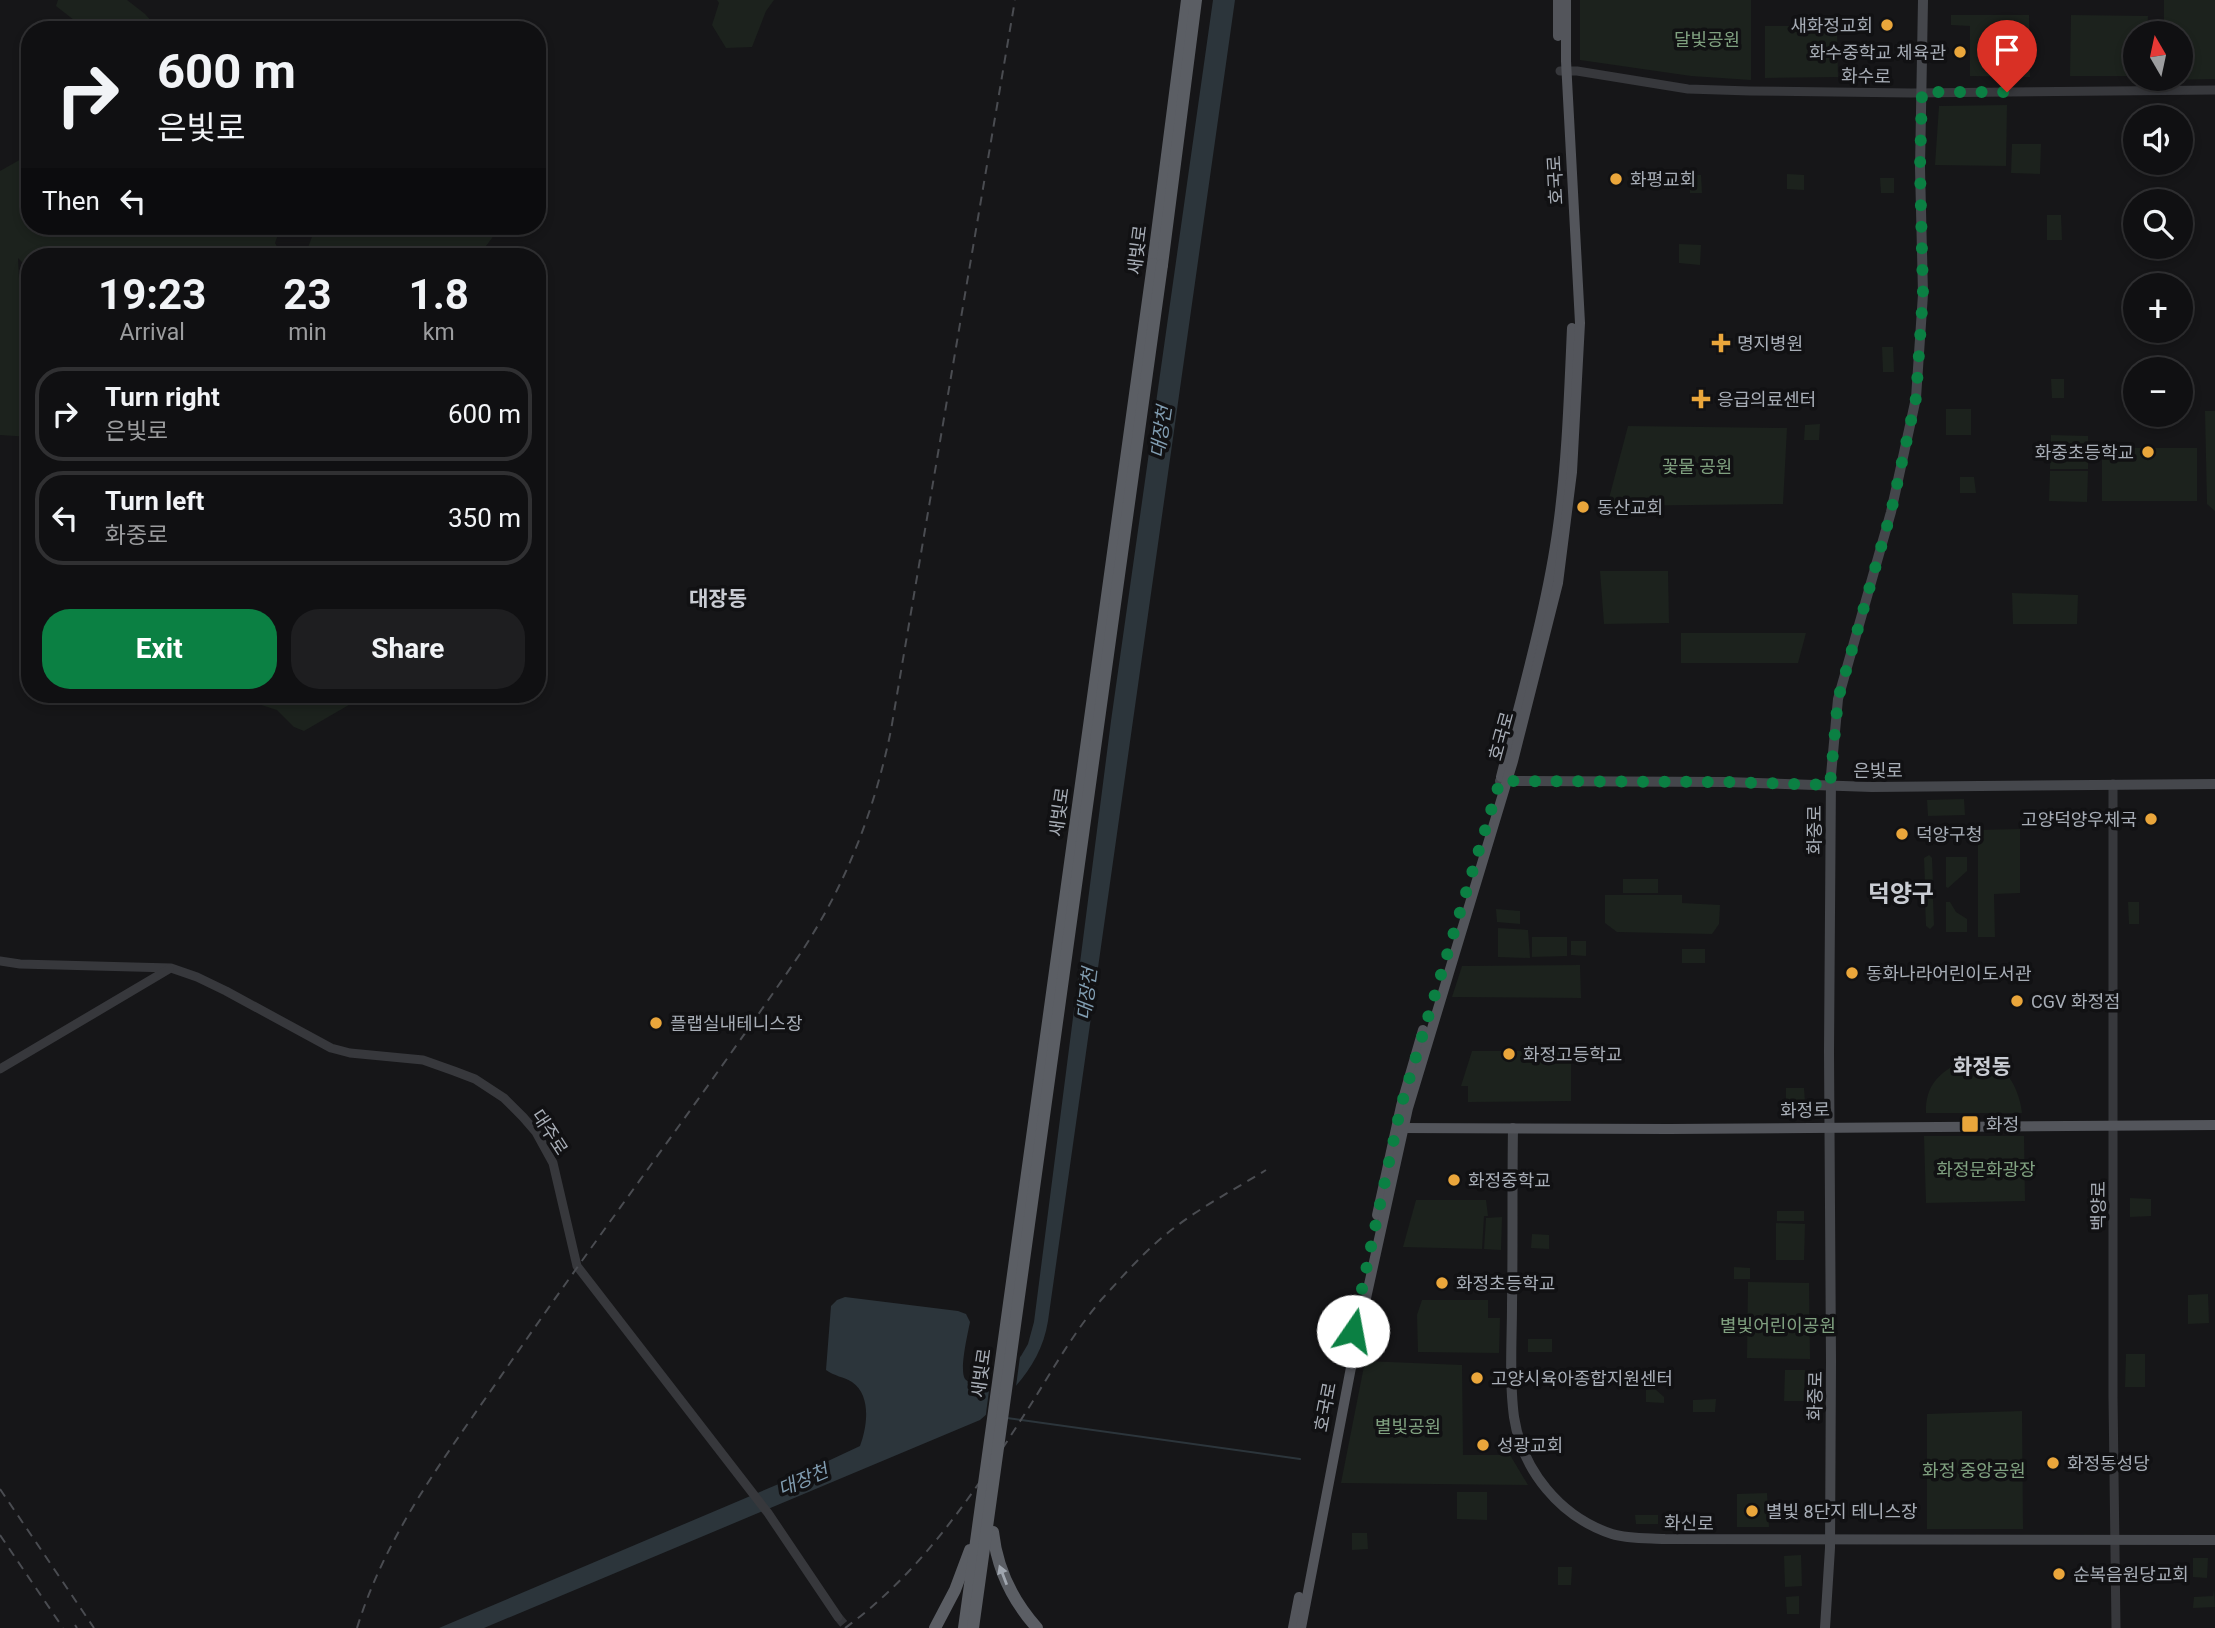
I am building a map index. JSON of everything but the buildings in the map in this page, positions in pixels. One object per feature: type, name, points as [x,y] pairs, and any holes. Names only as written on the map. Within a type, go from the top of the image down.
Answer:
[{"type":"highway","name":"새빛로","points":[[973,1628],[991,1513],[1158,265],[1188,0]]},
{"type":"highway","name":"새빛로","points":[[1169,171],[1196,0]]},
{"type":"highway","name":"새빛로","points":[[964,1628],[1158,265]]},
{"type":"highway","points":[[991,1513],[1001,1571],[1014,1598],[1037,1628]]},
{"type":"highway","points":[[935,1628],[962,1574],[979,1519]]},
{"type":"main road","name":"호국로","points":[[1293,1628],[1400,1128],[1503,782],[1558,583],[1572,472],[1580,323],[1558,0]]},
{"type":"main road","name":"호국로","points":[[1564,71],[1566,0]]},
{"type":"main road","name":"화중로","points":[[1825,1628],[1830,1539],[1830,785],[1838,699],[1891,512],[1916,398],[1923,294],[1920,168],[1923,0]]},
{"type":"main road","name":"은빛로","points":[[1503,782],[2215,784]]},
{"type":"main road","name":"화정로","points":[[1400,1128],[2215,1125]]},
{"type":"main road","name":"호국로","points":[[1301,1628],[1400,1128]]},
{"type":"main road","name":"화신로","points":[[1513,1128],[1512,1401],[1518,1437],[1530,1466],[1544,1487],[1560,1505],[1581,1519],[1614,1534],[1665,1539],[2215,1540]]},
{"type":"street","name":"화수로","points":[[1564,71],[1688,89],[1922,92],[2215,89]]},
{"type":"street","name":"백양로","points":[[2113,784],[2113,1397],[2117,1539],[2116,1628]]},
{"type":"street","name":"대주로","points":[[0,961],[20,964],[171,968],[226,991],[331,1048],[350,1053],[424,1060],[475,1079],[504,1098],[536,1132],[553,1163],[577,1266],[751,1489],[838,1617]]},
{"type":"street","points":[[0,1069],[171,968]]},
{"type":"green space","points":[[58,0],[127,0],[151,21],[75,21],[56,6]]},
{"type":"green space","points":[[717,0],[774,0],[766,11],[752,47],[726,48],[712,25],[719,3]]},
{"type":"green space","name":"달빛공원","points":[[1580,0],[1751,0],[1751,80],[1691,76],[1580,60]]},
{"type":"green space","points":[[2164,0],[2215,0],[2215,79],[2193,79],[2193,21],[2164,21]]},
{"type":"green space","points":[[1951,15],[2029,15],[2030,77],[1970,76],[1970,26],[1951,25]]},
{"type":"green space","points":[[2071,15],[2148,16],[2148,21],[2123,21],[2123,76],[2070,76]]},
{"type":"green space","points":[[1765,26],[1837,26],[1838,77],[1765,78]]},
{"type":"green space","points":[[2007,105],[2006,166],[1935,165],[1939,106]]},
{"type":"green space","points":[[2012,144],[2041,144],[2040,174],[2011,173]]},
{"type":"green space","points":[[21,159],[21,235],[278,235],[275,243],[278,248],[21,248],[21,261],[18,258],[21,281],[21,436],[0,435],[0,171]]},
{"type":"green space","points":[[1787,174],[1804,175],[1804,190],[1787,189]]},
{"type":"green space","points":[[1689,175],[1701,175],[1702,193],[1690,193]]},
{"type":"green space","points":[[1880,178],[1894,178],[1894,193],[1881,193]]},
{"type":"green space","points":[[2047,215],[2061,215],[2062,240],[2047,240]]},
{"type":"green space","points":[[313,235],[494,235],[484,248],[308,248]]},
{"type":"green space","points":[[1679,244],[1701,245],[1700,265],[1679,263]]},
{"type":"green space","points":[[1882,347],[1893,347],[1894,372],[1883,372]]},
{"type":"green space","points":[[2051,379],[2064,379],[2064,398],[2052,398]]},
{"type":"green space","points":[[1946,409],[1971,409],[1971,435],[1946,435]]},
{"type":"green space","points":[[2205,411],[2215,411],[2215,511],[2207,504]]},
{"type":"green space","points":[[1820,424],[1819,440],[1804,440],[1805,425]]},
{"type":"green space","name":"꽃물 공원","points":[[1628,426],[1787,428],[1783,504],[1607,506]]},
{"type":"green space","points":[[2051,435],[2088,436],[2088,469],[2050,469]]},
{"type":"green space","points":[[2102,448],[2197,448],[2197,501],[2102,501]]},
{"type":"green space","points":[[2050,471],[2088,471],[2087,502],[2049,501]]},
{"type":"green space","points":[[1960,477],[1974,477],[1976,493],[1960,493]]},
{"type":"green space","points":[[1600,571],[1668,571],[1669,623],[1604,624]]},
{"type":"green space","points":[[2012,593],[2078,595],[2077,624],[2013,624]]},
{"type":"green space","points":[[1681,633],[1806,633],[1798,663],[1681,663]]},
{"type":"green space","points":[[255,703],[352,703],[304,731],[294,727],[277,710]]},
{"type":"green space","points":[[1964,799],[1965,815],[1928,816],[1927,800]]},
{"type":"green space","points":[[2020,829],[2020,893],[1994,894],[1995,937],[1978,937],[1978,830]]},
{"type":"green space","points":[[1929,855],[1932,858],[1933,884],[1929,887],[1925,884],[1924,858]]},
{"type":"green space","points":[[1946,857],[1967,857],[1967,871],[1948,888],[1946,887]]},
{"type":"green space","points":[[1623,879],[1658,879],[1658,893],[1623,893]]},
{"type":"green space","points":[[1605,895],[1682,895],[1682,903],[1720,905],[1719,924],[1712,934],[1617,932],[1605,923]]},
{"type":"green space","points":[[1929,897],[1933,899],[1934,925],[1930,929],[1926,926],[1925,900]]},
{"type":"green space","points":[[1946,902],[1950,902],[1956,912],[1967,919],[1967,932],[1946,932]]},
{"type":"green space","points":[[2128,902],[2139,902],[2139,924],[2129,924]]},
{"type":"green space","points":[[1496,909],[1520,911],[1520,924],[1497,922]]},
{"type":"green space","points":[[1498,928],[1528,930],[1530,958],[1498,957]]},
{"type":"green space","points":[[1532,937],[1567,937],[1567,956],[1532,957]]},
{"type":"green space","points":[[1571,941],[1586,941],[1586,956],[1571,955]]},
{"type":"green space","points":[[1682,949],[1705,949],[1705,963],[1682,963]]},
{"type":"green space","points":[[1580,965],[1581,998],[1452,997],[1462,966]]},
{"type":"green space","points":[[1472,1051],[1571,1051],[1571,1101],[1468,1102],[1468,1086],[1461,1086]]},
{"type":"green space","name":"화정문화광장","points":[[1983,1060],[2001,1068],[2016,1089],[2022,1113],[1926,1113],[1928,1095],[1935,1081],[1963,1061]]},
{"type":"green space","points":[[1786,1088],[1804,1088],[1805,1102],[1786,1100]]},
{"type":"green space","name":"화정문화광장","points":[[1924,1136],[2024,1136],[2025,1201],[1926,1203]]},
{"type":"green space","points":[[2130,1198],[2151,1199],[2151,1216],[2130,1217]]},
{"type":"green space","points":[[1416,1200],[1486,1200],[1488,1216],[1484,1216],[1482,1249],[1403,1247]]},
{"type":"green space","points":[[1777,1211],[1804,1211],[1804,1221],[1777,1221]]},
{"type":"green space","points":[[1502,1217],[1501,1250],[1484,1249],[1486,1218]]},
{"type":"green space","points":[[1776,1223],[1805,1224],[1804,1260],[1776,1260]]},
{"type":"green space","points":[[1532,1234],[1549,1235],[1549,1249],[1531,1248]]},
{"type":"green space","points":[[1734,1267],[1750,1268],[1750,1279],[1734,1279]]},
{"type":"green space","name":"별빛어린이공원","points":[[1748,1282],[1809,1283],[1810,1359],[1747,1358]]},
{"type":"green space","points":[[2208,1294],[2209,1323],[2188,1324],[2188,1295]]},
{"type":"green space","points":[[1422,1300],[1488,1300],[1488,1318],[1500,1318],[1499,1353],[1418,1352],[1417,1315]]},
{"type":"green space","points":[[1528,1339],[1552,1339],[1552,1352],[1528,1352]]},
{"type":"green space","points":[[2126,1354],[2145,1354],[2145,1387],[2125,1387]]},
{"type":"green space","name":"별빛공원","points":[[1365,1361],[1462,1365],[1463,1455],[1510,1455],[1528,1485],[1341,1483]]},
{"type":"green space","points":[[1785,1370],[1805,1370],[1804,1401],[1784,1401]]},
{"type":"green space","points":[[1655,1389],[1664,1397],[1664,1403],[1646,1402],[1646,1390]]},
{"type":"green space","points":[[1716,1399],[1715,1412],[1693,1412],[1693,1400]]},
{"type":"green space","name":"화정 중앙공원","points":[[2022,1411],[2023,1529],[1927,1529],[1927,1414]]},
{"type":"green space","points":[[1457,1492],[1487,1492],[1487,1520],[1457,1519]]},
{"type":"green space","name":"별빛 8단지 테니스장","points":[[1767,1493],[1769,1527],[1737,1527],[1737,1494]]},
{"type":"green space","points":[[1635,1515],[1658,1515],[1658,1524],[1636,1524]]},
{"type":"green space","points":[[1352,1533],[1367,1533],[1368,1549],[1352,1550]]},
{"type":"green space","points":[[1801,1555],[1802,1586],[1785,1587],[1784,1556]]},
{"type":"green space","points":[[2193,1558],[2208,1558],[2207,1578],[2193,1577]]},
{"type":"green space","points":[[1558,1567],[1572,1567],[1571,1585],[1558,1585]]},
{"type":"green space","points":[[2214,1590],[2215,1607],[2193,1608],[2194,1597],[2213,1596]]},
{"type":"green space","points":[[1799,1596],[1799,1614],[1787,1614],[1786,1597]]},
{"type":"water","name":"대장천","points":[[1213,0],[1235,0],[1048,1321],[1039,1351],[1014,1388],[980,1420],[484,1628],[439,1628],[781,1483],[860,1446],[866,1421],[863,1395],[852,1382],[826,1370],[831,1306],[837,1300],[845,1297],[966,1314],[970,1322],[963,1374],[965,1379],[978,1385],[993,1387],[1021,1356],[1028,1344],[1034,1322],[1111,721]]},
{"type":"pier","points":[[1021,1349],[1015,1394],[985,1421],[990,1383],[1009,1367]]},
{"type":"waterway","points":[[1007,1418],[1300,1459]]},
{"type":"tunnel","points":[[838,1617],[847,1628]]},
{"type":"railway","points":[[357,1628],[386,1556],[423,1490],[546,1311],[804,948],[834,896],[858,843],[877,787],[891,730],[1015,0]]},
{"type":"railway","points":[[845,1628],[901,1580],[949,1524],[993,1463],[1065,1349],[1101,1300],[1147,1251],[1176,1227],[1266,1170]]},
{"type":"railway","points":[[0,1489],[94,1628]]},
{"type":"railway","points":[[0,1535],[63,1628]]},
{"type":"place","name":"새화정교회","points":[[1887,25]]},
{"type":"place","name":"화수중학교 체육관","points":[[1960,52]]},
{"type":"place","name":"화평교회","points":[[1616,179]]},
{"type":"place","name":"명지병원","points":[[1721,343]]},
{"type":"place","name":"응급의료센터","points":[[1701,399]]},
{"type":"place","name":"화중초등학교","points":[[2148,452]]},
{"type":"place","name":"동산교회","points":[[1583,507]]},
{"type":"place","name":"고양덕양우체국","points":[[2151,819]]},
{"type":"place","name":"덕양구청","points":[[1902,834]]},
{"type":"place","name":"동화나라어린이도서관","points":[[1852,973]]},
{"type":"place","name":"CGV 화정점","points":[[2017,1001]]},
{"type":"place","name":"플랩실내테니스장","points":[[656,1023]]},
{"type":"place","name":"화정고등학교","points":[[1509,1054]]},
{"type":"place","name":"화정","points":[[1970,1124]]},
{"type":"place","name":"화정중학교","points":[[1454,1180]]},
{"type":"place","name":"화정초등학교","points":[[1442,1283]]},
{"type":"place","name":"고양시육아종합지원센터","points":[[1477,1378]]},
{"type":"place","name":"성광교회","points":[[1483,1445]]},
{"type":"place","name":"화정동성당","points":[[2053,1463]]},
{"type":"place","name":"별빛 8단지 테니스장","points":[[1752,1511]]},
{"type":"place","name":"순복음원당교회","points":[[2059,1574]]},
{"type":"district","name":"대장동","points":[[718,599]]},
{"type":"district","name":"덕양구","points":[[1901,894]]},
{"type":"district","name":"화정동","points":[[1982,1067]]},
{"type":"route","points":[[1353,1331],[1395,1128],[1500,781],[1830,785],[1836,707],[1891,512],[1916,398],[1923,294],[1920,168],[1922,92],[2007,92]]}]
